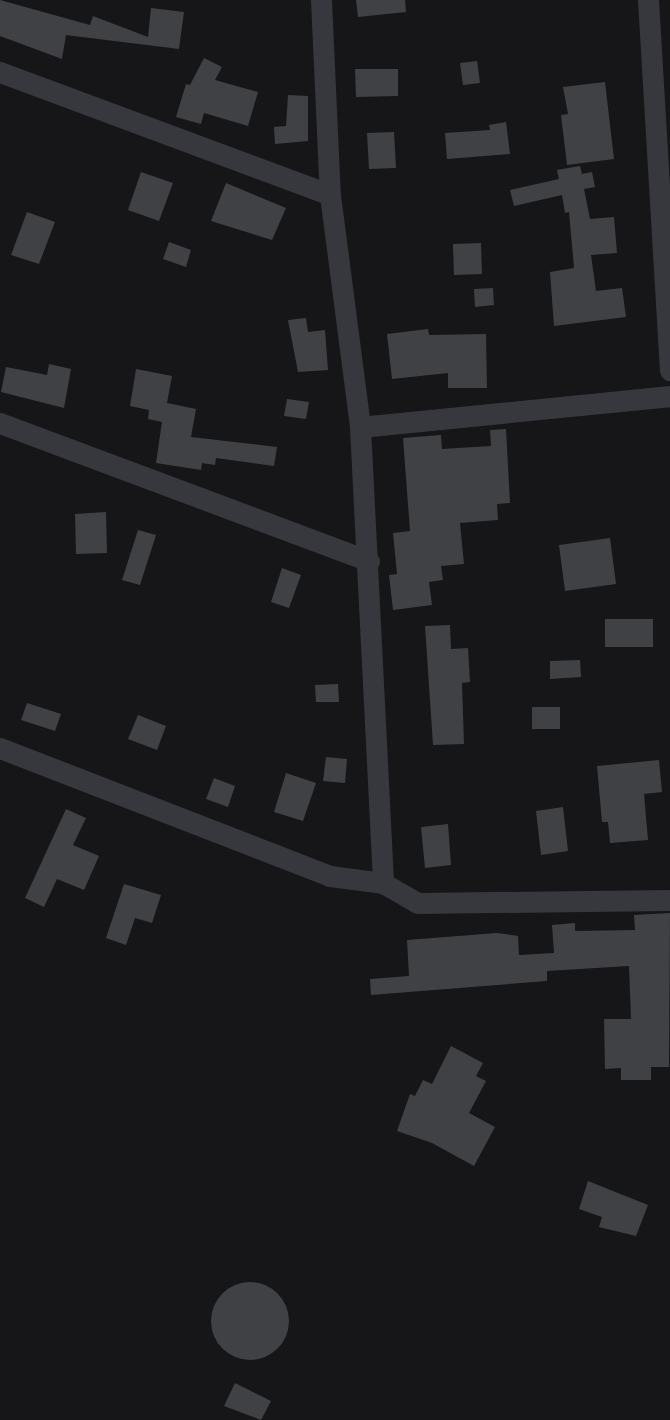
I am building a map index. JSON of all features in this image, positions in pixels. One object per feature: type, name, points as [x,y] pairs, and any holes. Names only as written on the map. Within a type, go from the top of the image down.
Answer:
[{"type":"street","points":[[321,0],[330,195],[360,427],[369,562],[383,883]]},
{"type":"street","points":[[648,0],[670,370]]},
{"type":"street","points":[[0,72],[330,195]]},
{"type":"street","points":[[360,427],[670,397]]},
{"type":"street","points":[[0,424],[369,562]]},
{"type":"street","points":[[0,748],[330,876],[383,883],[417,904],[670,900]]},
{"type":"building","points":[[0,0],[90,25],[93,16],[148,37],[151,8],[184,12],[179,49],[66,35],[62,59],[0,36]]},
{"type":"building","points":[[356,0],[405,0],[406,12],[358,17]]},
{"type":"building","points":[[204,58],[222,67],[215,80],[258,92],[248,126],[204,113],[201,124],[176,117],[186,84],[190,85]]},
{"type":"building","points":[[477,61],[480,83],[463,85],[460,63]]},
{"type":"building","points":[[355,69],[398,69],[398,96],[356,97]]},
{"type":"building","points":[[605,82],[614,159],[567,165],[561,115],[568,114],[563,87]]},
{"type":"building","points":[[288,95],[308,96],[308,141],[275,144],[274,127],[286,126]]},
{"type":"building","points":[[506,122],[510,154],[447,159],[445,133],[490,130],[489,125]]},
{"type":"building","points":[[394,132],[396,168],[369,169],[367,133]]},
{"type":"building","points":[[580,166],[582,174],[592,172],[595,187],[584,189],[590,219],[614,217],[617,253],[591,255],[596,291],[622,288],[626,317],[554,326],[550,272],[574,268],[569,212],[565,213],[562,195],[514,206],[510,190],[559,179],[557,170]]},
{"type":"building","points":[[141,172],[173,183],[159,221],[128,210]]},
{"type":"building","points":[[226,183],[286,208],[272,240],[211,221]]},
{"type":"building","points":[[27,212],[55,222],[39,264],[11,255]]},
{"type":"building","points":[[169,242],[191,250],[186,267],[163,259]]},
{"type":"building","points":[[481,243],[482,274],[454,275],[453,244]]},
{"type":"building","points":[[493,288],[494,305],[475,307],[474,289]]},
{"type":"building","points":[[306,318],[308,332],[325,330],[328,370],[298,372],[288,320]]},
{"type":"building","points":[[428,329],[429,335],[486,334],[487,388],[448,388],[448,373],[392,379],[387,334]]},
{"type":"building","points":[[49,364],[71,369],[64,408],[1,392],[6,367],[47,375]]},
{"type":"building","points":[[136,369],[172,376],[167,403],[196,409],[191,437],[277,447],[274,466],[216,458],[215,465],[202,463],[201,470],[156,463],[162,422],[148,419],[149,410],[130,406]]},
{"type":"building","points":[[287,399],[309,402],[306,419],[284,416]]},
{"type":"building","points":[[506,429],[510,503],[497,504],[498,520],[460,523],[464,564],[441,566],[443,580],[429,582],[432,605],[393,610],[389,575],[397,574],[393,533],[410,531],[403,438],[441,435],[442,449],[491,446],[490,430]]},
{"type":"building","points":[[106,512],[107,553],[76,554],[75,514]]},
{"type":"building","points":[[138,530],[156,535],[140,585],[122,580]]},
{"type":"building","points":[[610,538],[616,584],[565,591],[559,545]]},
{"type":"building","points":[[282,568],[301,575],[289,608],[271,602]]},
{"type":"building","points":[[605,619],[653,619],[653,647],[605,647]]},
{"type":"building","points":[[450,625],[451,649],[468,648],[470,682],[462,683],[464,744],[433,745],[425,626]]},
{"type":"building","points":[[580,660],[581,677],[550,679],[550,661]]},
{"type":"building","points":[[338,684],[339,702],[316,702],[315,685]]},
{"type":"building","points":[[27,703],[61,714],[55,731],[21,720]]},
{"type":"building","points":[[532,707],[560,707],[560,729],[532,729]]},
{"type":"building","points":[[138,715],[166,726],[157,750],[128,739]]},
{"type":"building","points":[[326,757],[347,759],[345,783],[323,781]]},
{"type":"building","points":[[659,760],[662,792],[644,794],[648,840],[610,843],[608,822],[602,822],[597,766]]},
{"type":"building","points":[[286,773],[316,783],[303,821],[274,812]]},
{"type":"building","points":[[214,778],[235,786],[228,807],[206,799]]},
{"type":"building","points":[[563,807],[568,851],[541,855],[536,811]]},
{"type":"building","points":[[66,809],[86,818],[73,845],[99,856],[84,890],[57,879],[44,907],[25,898]]},
{"type":"building","points":[[448,824],[451,865],[425,868],[421,827]]},
{"type":"building","points":[[124,884],[161,895],[152,923],[135,918],[126,945],[106,938]]},
{"type":"building","points":[[670,913],[669,1067],[651,1067],[651,1080],[621,1080],[621,1068],[605,1069],[604,1019],[631,1019],[629,966],[547,971],[547,981],[371,995],[370,979],[409,976],[407,940],[497,933],[518,936],[519,955],[554,953],[552,925],[575,923],[575,931],[635,930],[634,915]]},
{"type":"building","points":[[451,1046],[483,1063],[476,1076],[486,1081],[469,1113],[495,1127],[474,1166],[432,1143],[397,1131],[410,1094],[415,1096],[423,1080],[432,1084]]},
{"type":"building","points":[[588,1181],[648,1205],[636,1236],[599,1227],[602,1217],[579,1209]]},
{"type":"building","points":[[250,1282],[265,1285],[278,1293],[286,1306],[289,1321],[286,1336],[278,1349],[265,1357],[250,1360],[235,1357],[222,1349],[214,1336],[211,1321],[214,1306],[222,1293],[235,1285]]},
{"type":"building","points":[[235,1383],[271,1401],[261,1420],[224,1406]]}]
